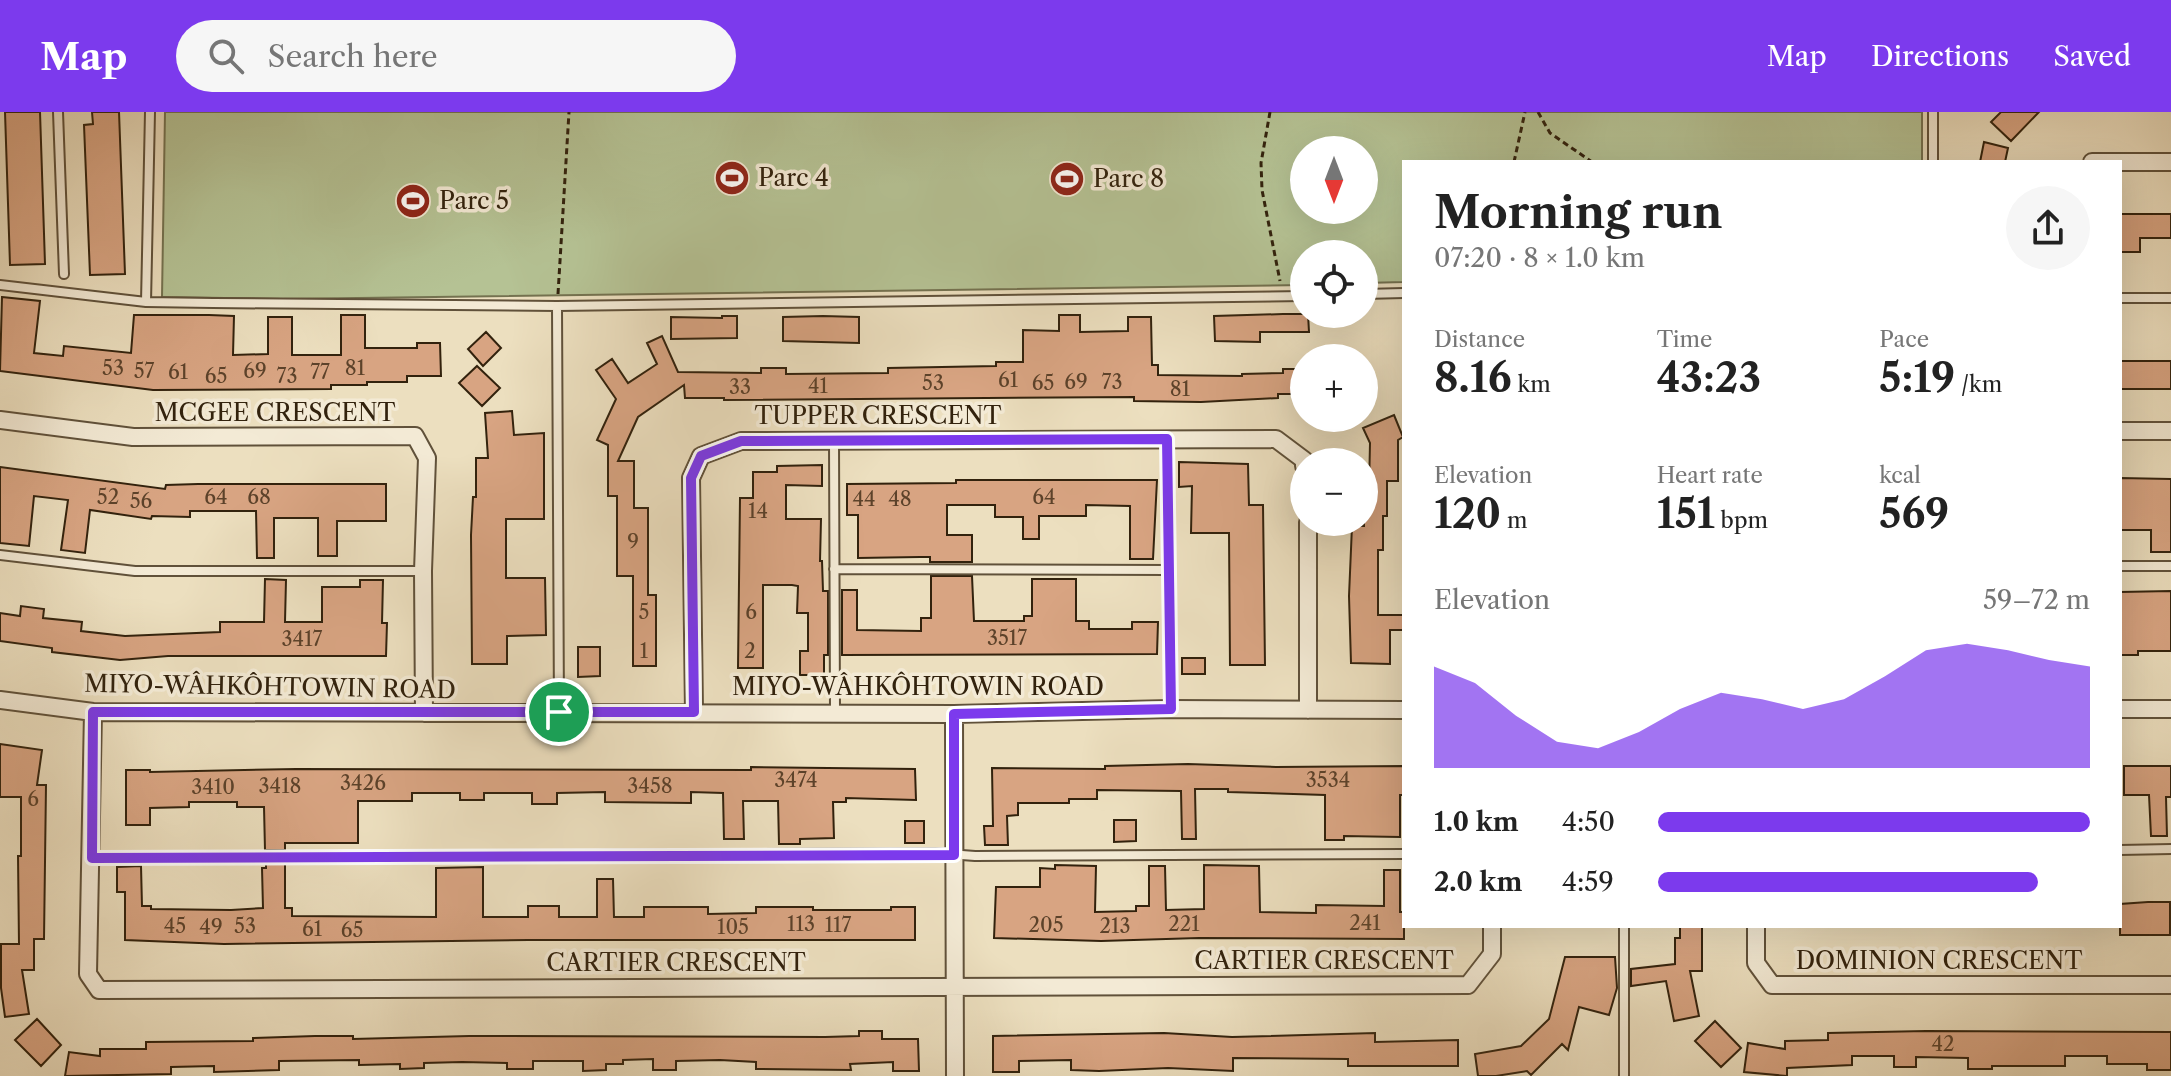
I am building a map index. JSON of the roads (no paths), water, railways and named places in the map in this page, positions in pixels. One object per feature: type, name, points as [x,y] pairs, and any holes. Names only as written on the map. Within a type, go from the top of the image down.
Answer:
[{"type":"street","points":[[2122,162],[2171,162]]},
{"type":"street","name":"MCGEE CRESCENT","points":[[0,420],[133,437],[415,436],[427,458],[423,571],[424,713]]},
{"type":"street","points":[[2122,431],[2171,431]]},
{"type":"street","name":"TUPPER CRESCENT","points":[[694,712],[691,478],[701,456],[741,441],[1276,439],[1290,450]]},
{"type":"street","points":[[1308,536],[1308,710]]},
{"type":"street","name":"MIYO-WÂHKÔHTOWIN ROAD","points":[[0,700],[93,712],[954,714],[1171,709],[1402,710]]},
{"type":"street","points":[[2122,709],[2171,709]]},
{"type":"street","name":"CARTIER CRESCENT","points":[[93,712],[88,974],[99,990],[1468,985],[1492,954],[1492,928]]},
{"type":"street","points":[[954,714],[955,1076]]},
{"type":"street","name":"DOMINION CRESCENT","points":[[1756,928],[1756,963],[1772,985],[2171,985]]},
{"type":"lane","points":[[58,112],[64,274]]},
{"type":"lane","points":[[146,302],[150,112]]},
{"type":"lane","points":[[1933,112],[1933,160]]},
{"type":"lane","points":[[0,285],[146,302],[557,306],[1290,297]]},
{"type":"lane","points":[[1378,294],[1402,293]]},
{"type":"lane","points":[[2122,298],[2171,298]]},
{"type":"lane","points":[[557,306],[559,712]]},
{"type":"lane","points":[[1167,439],[1171,709]]},
{"type":"lane","points":[[834,440],[835,713]]},
{"type":"lane","points":[[0,555],[135,571],[423,571]]},
{"type":"lane","points":[[2122,566],[2171,566]]},
{"type":"lane","points":[[834,569],[1169,570]]},
{"type":"lane","points":[[2122,850],[2171,849]]},
{"type":"lane","points":[[92,858],[1402,854]]},
{"type":"lane","points":[[1624,928],[1624,1076]]},
{"type":"place","name":"Parc 4","points":[[732,178]]},
{"type":"place","name":"Parc 8","points":[[1067,179]]},
{"type":"place","name":"Parc 5","points":[[413,201]]}]
